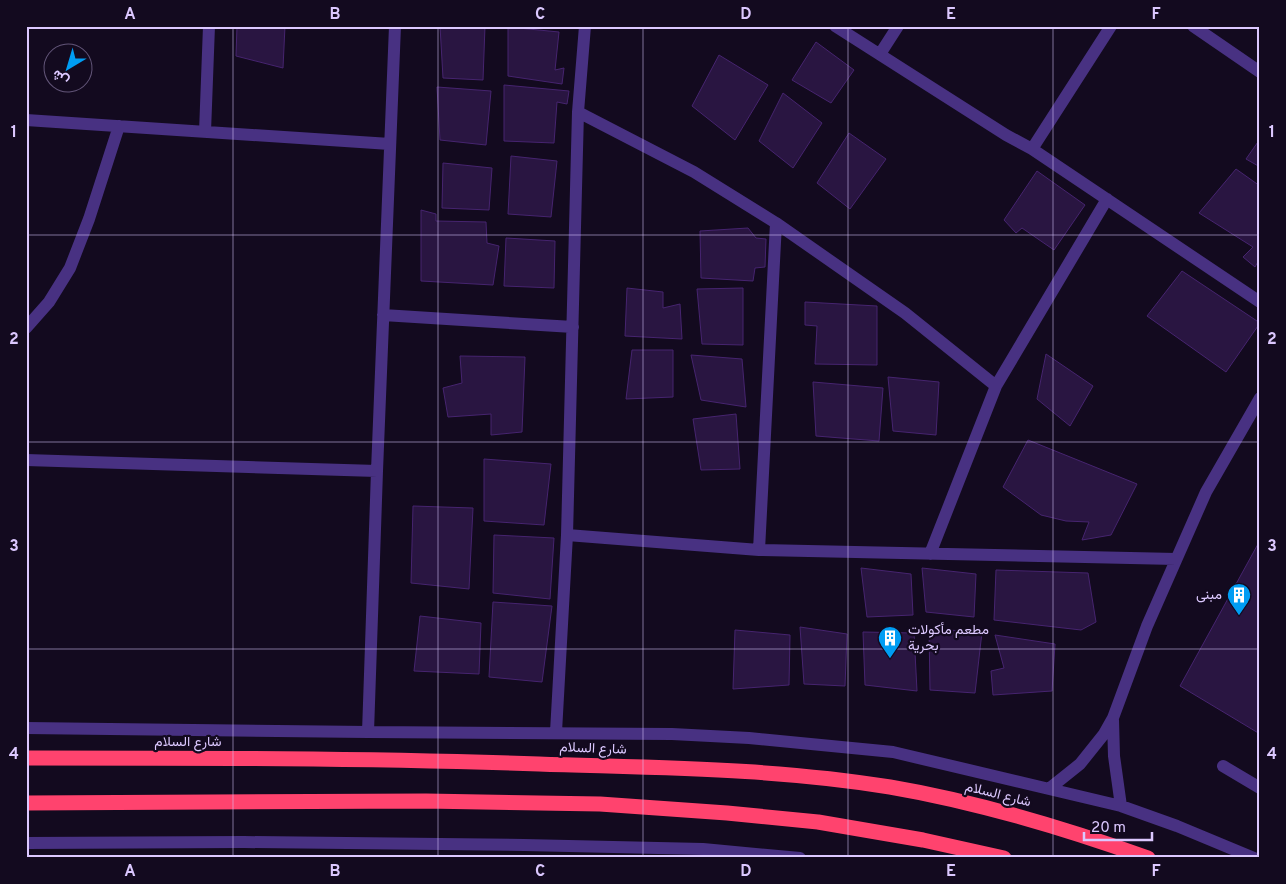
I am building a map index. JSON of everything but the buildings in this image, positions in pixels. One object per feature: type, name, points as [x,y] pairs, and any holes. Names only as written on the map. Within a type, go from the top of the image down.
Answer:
[{"type":"highway","name":"شارع السلام","points":[[26,758],[416,759],[773,773],[872,784],[934,796],[1060,828],[1148,858]]},
{"type":"highway","points":[[26,802],[426,801],[600,804],[818,822],[923,840],[1004,858]]},
{"type":"street","points":[[205,132],[209,26]]},
{"type":"street","points":[[368,732],[395,26]]},
{"type":"street","points":[[556,732],[567,535],[578,112],[585,26]]},
{"type":"street","points":[[835,26],[1006,135],[1032,149],[1260,302]]},
{"type":"street","points":[[880,54],[898,26]]},
{"type":"street","points":[[1032,149],[1111,26]]},
{"type":"street","points":[[1193,26],[1260,72]]},
{"type":"street","points":[[578,112],[694,172],[776,223],[905,313],[996,386]]},
{"type":"street","points":[[26,120],[390,144]]},
{"type":"street","points":[[26,328],[48,302],[70,268],[89,219],[119,126]]},
{"type":"street","points":[[930,554],[996,386],[1107,199]]},
{"type":"street","points":[[760,550],[776,223]]},
{"type":"street","points":[[383,315],[573,327]]},
{"type":"street","points":[[1050,788],[1066,777],[1086,757],[1104,734],[1113,718],[1147,626],[1206,492],[1260,398]]},
{"type":"street","points":[[26,460],[377,471]]},
{"type":"street","points":[[567,535],[760,550],[1176,559]]},
{"type":"street","points":[[1113,718],[1114,756],[1121,806]]},
{"type":"street","points":[[26,728],[672,734],[730,737],[893,752],[1121,806],[1187,830],[1254,858]]},
{"type":"street","points":[[1223,766],[1260,788]]},
{"type":"street","points":[[26,844],[244,842],[524,845],[703,849],[800,858]]},
{"type":"place","name":"مبنى","points":[[1239,616]]},
{"type":"place","name":"مطعم مأكولات بحرية","points":[[890,659]]}]
